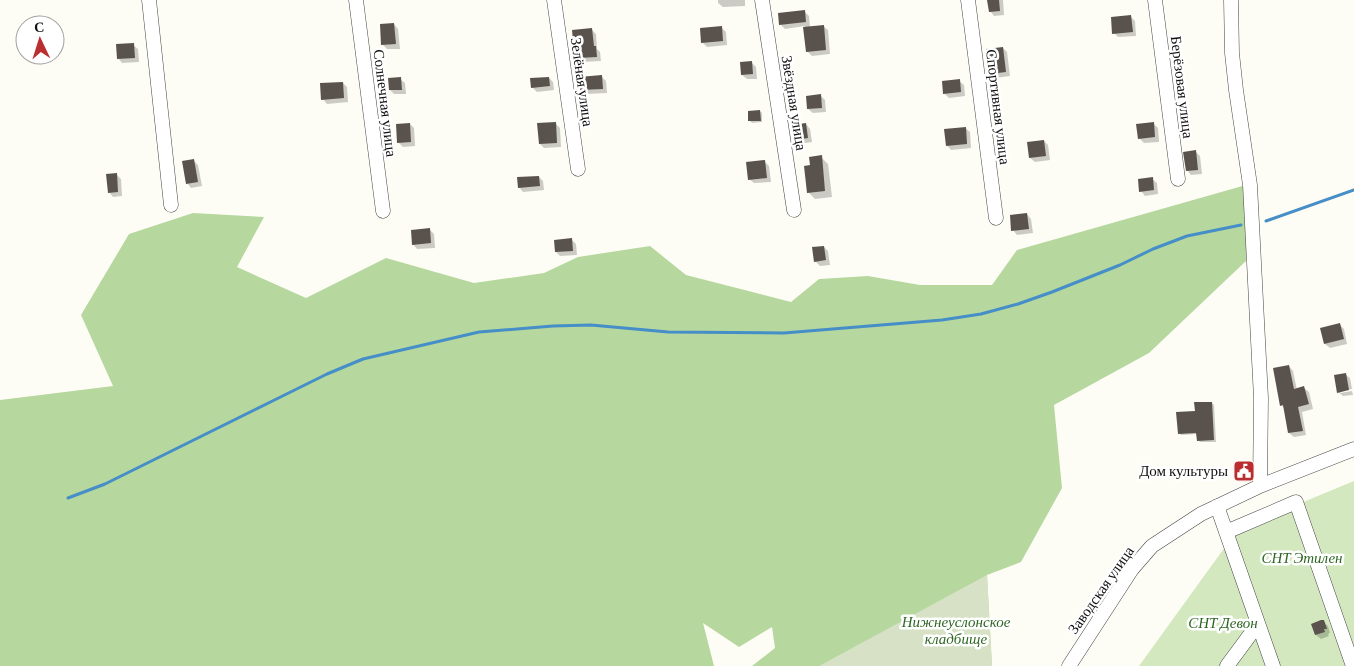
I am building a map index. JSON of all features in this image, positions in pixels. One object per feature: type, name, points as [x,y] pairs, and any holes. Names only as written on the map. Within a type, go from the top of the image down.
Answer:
[{"type":"street","points":[[149,0],[170,205]]},
{"type":"street","name":"Солнечная улица","points":[[356,0],[383,211]]},
{"type":"street","name":"Зелёная улица","points":[[554,0],[578,169]]},
{"type":"street","name":"Звёздная улица","points":[[762,0],[794,210]]},
{"type":"street","name":"Спортивная улица","points":[[968,0],[996,218]]},
{"type":"street","name":"Берёзовая улица","points":[[1155,0],[1178,179]]},
{"type":"street","points":[[1231,0],[1232,53],[1250,185],[1261,398],[1260,486]]},
{"type":"street","name":"Заводская улица","points":[[1069,666],[1132,569],[1152,546],[1201,514],[1217,506],[1260,486],[1353,451]]},
{"type":"street","points":[[1226,532],[1296,502],[1352,666]]},
{"type":"street","points":[[1217,506],[1273,666]]},
{"type":"street","points":[[1226,666],[1258,624]]},
{"type":"green space","points":[[1246,185],[1246,261],[1149,353],[1054,405],[1062,488],[1021,562],[987,575],[992,666],[752,666],[775,648],[772,627],[739,647],[703,623],[714,666],[0,666],[0,400],[113,386],[81,315],[129,234],[193,213],[264,217],[237,267],[306,298],[386,258],[474,283],[544,273],[578,257],[650,246],[686,275],[791,302],[819,279],[868,276],[920,285],[992,285],[1017,250]]},
{"type":"green space","name":"СНТ Этилен","points":[[1354,481],[1354,666],[1139,666],[1238,529]]},
{"type":"green space","name":"Нижнеуслонское кладбище","points":[[987,575],[992,666],[819,666]]},
{"type":"building","points":[[987,0],[999,0],[1000,11],[989,12]]},
{"type":"building","points":[[805,10],[806,22],[779,25],[778,13]]},
{"type":"building","points":[[1131,15],[1133,32],[1112,34],[1111,17]]},
{"type":"building","points":[[394,23],[396,44],[381,45],[380,24]]},
{"type":"building","points":[[824,25],[826,50],[806,52],[803,27]]},
{"type":"building","points":[[722,26],[723,41],[701,43],[700,28]]},
{"type":"building","points":[[592,28],[597,57],[577,58],[572,30]]},
{"type":"building","points":[[134,43],[135,58],[117,59],[116,44]]},
{"type":"building","points":[[1003,47],[1006,72],[989,74],[986,49]]},
{"type":"building","points":[[752,61],[753,74],[741,75],[740,62]]},
{"type":"building","points":[[602,75],[603,89],[580,90],[579,77]]},
{"type":"building","points":[[401,77],[402,90],[389,90],[388,78]]},
{"type":"building","points":[[549,77],[550,86],[531,88],[530,78]]},
{"type":"building","points":[[960,79],[961,92],[943,94],[942,81]]},
{"type":"building","points":[[343,82],[344,98],[321,100],[320,83]]},
{"type":"building","points":[[821,94],[822,108],[807,109],[806,96]]},
{"type":"building","points":[[760,110],[761,121],[748,121],[748,111]]},
{"type":"building","points":[[556,122],[557,143],[539,144],[537,123]]},
{"type":"building","points":[[1154,122],[1155,137],[1138,139],[1136,124]]},
{"type":"building","points":[[410,123],[411,142],[397,143],[396,124]]},
{"type":"building","points":[[806,123],[808,138],[794,140],[792,125]]},
{"type":"building","points":[[966,127],[967,144],[946,146],[944,129]]},
{"type":"building","points":[[1044,140],[1046,156],[1029,158],[1027,142]]},
{"type":"building","points":[[1196,150],[1198,170],[1186,171],[1183,152]]},
{"type":"building","points":[[822,155],[825,191],[807,193],[804,166],[810,165],[809,157]]},
{"type":"building","points":[[194,159],[198,182],[186,184],[182,161]]},
{"type":"building","points":[[765,160],[767,178],[748,180],[746,162]]},
{"type":"building","points":[[117,173],[118,192],[108,193],[106,174]]},
{"type":"building","points":[[539,176],[540,186],[518,188],[517,177]]},
{"type":"building","points":[[1153,177],[1154,190],[1139,192],[1138,179]]},
{"type":"building","points":[[1027,213],[1029,229],[1011,231],[1010,215]]},
{"type":"building","points":[[430,228],[431,243],[412,245],[411,230]]},
{"type":"building","points":[[572,238],[573,251],[555,252],[554,240]]},
{"type":"building","points":[[824,246],[826,260],[814,262],[812,247]]},
{"type":"building","points":[[1340,323],[1344,339],[1324,344],[1320,328]]},
{"type":"building","points":[[1289,365],[1294,389],[1304,386],[1309,404],[1298,407],[1303,431],[1288,433],[1283,405],[1280,406],[1273,368]]},
{"type":"building","points":[[1346,373],[1349,390],[1337,393],[1334,375]]},
{"type":"building","points":[[1194,402],[1212,402],[1214,440],[1197,441],[1196,433],[1178,434],[1176,412],[1195,411]]},
{"type":"building","points":[[1324,620],[1327,629],[1324,629],[1325,632],[1315,635],[1311,624]]},
{"type":"waterway","points":[[1266,221],[1354,190]]},
{"type":"waterway","points":[[68,498],[105,484],[327,374],[363,359],[479,332],[591,325],[668,332],[784,333],[942,320],[981,314],[1018,304],[1120,265],[1153,249],[1187,236],[1241,225]]},
{"type":"place","name":"Дом культуры","points":[[1244,471]]},
{"type":"park label","name":"СНТ Девон","points":[[1223,623]]}]
